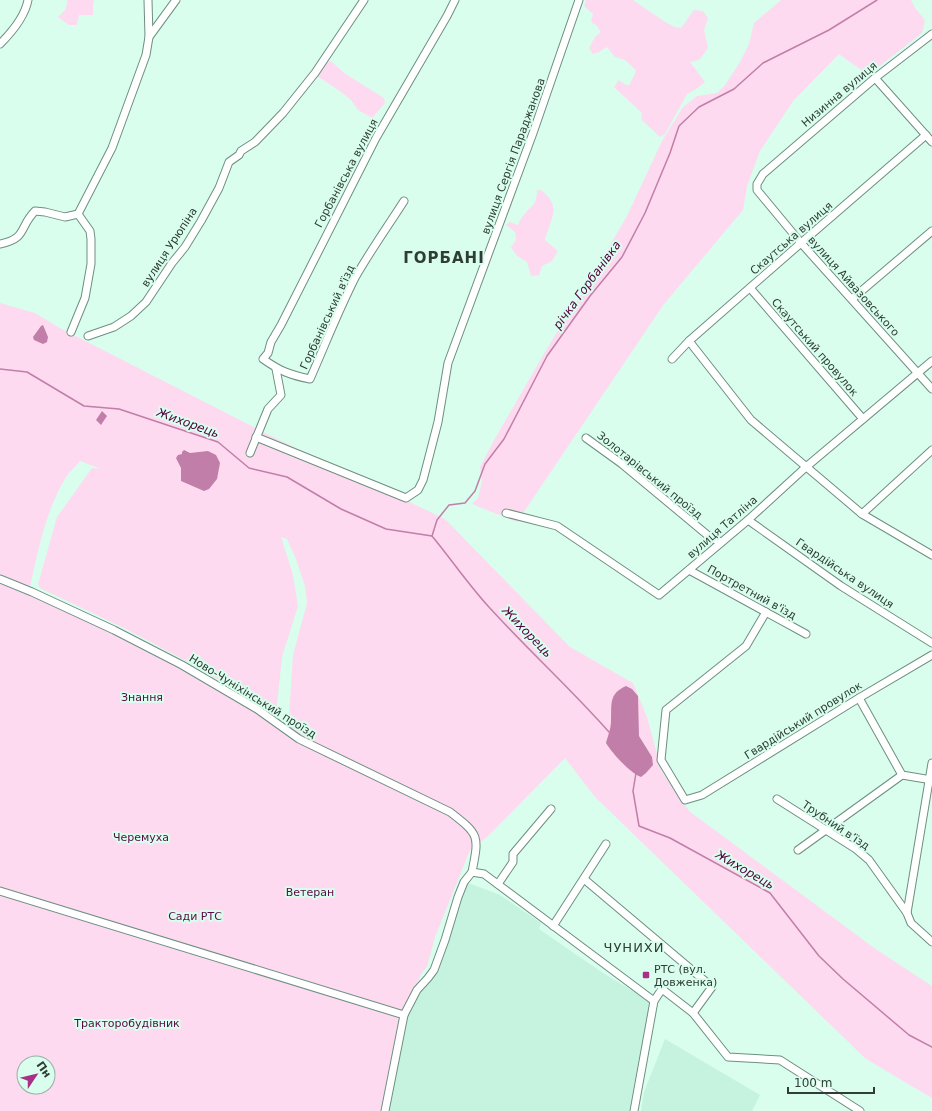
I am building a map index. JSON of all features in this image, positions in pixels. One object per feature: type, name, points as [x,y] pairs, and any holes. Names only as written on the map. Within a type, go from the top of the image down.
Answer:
[{"type":"street","points":[[0,44],[7,37],[26,8],[28,0]]},
{"type":"street","points":[[0,244],[15,240],[20,235],[34,211],[45,212],[65,218],[78,214],[112,148],[146,55],[149,37],[148,0]]},
{"type":"street","points":[[149,37],[176,0]]},
{"type":"street","name":"вулиця Урюпіна","points":[[88,336],[114,327],[131,316],[146,302],[172,263],[185,247],[201,221],[219,188],[229,162],[240,155],[241,151],[254,142],[283,112],[315,74],[364,0]]},
{"type":"street","name":"Горбанівська вулиця","points":[[263,359],[268,353],[271,342],[376,138],[455,0]]},
{"type":"street","name":"вулиця Сергія Параджанова","points":[[256,438],[406,498],[418,490],[423,480],[438,422],[448,363],[531,141],[579,0]]},
{"type":"street","name":"Низинна вулиця","points":[[763,174],[875,78],[932,34]]},
{"type":"street","points":[[875,78],[932,142]]},
{"type":"street","name":"Скаутська вулиця","points":[[672,359],[690,341],[801,243],[926,135]]},
{"type":"street","name":"вулиця Айвазовського","points":[[763,174],[757,184],[758,190],[801,243],[932,389]]},
{"type":"street","name":"Горбанівський в'їзд","points":[[263,359],[276,369],[293,376],[310,379],[356,276],[404,201]]},
{"type":"street","points":[[71,332],[85,298],[91,264],[90,231],[78,214]]},
{"type":"street","points":[[852,299],[932,231]]},
{"type":"street","name":"Скаутський провулок","points":[[750,288],[863,420]]},
{"type":"street","points":[[690,341],[751,420],[862,514],[932,555]]},
{"type":"street","name":"вулиця Татліна","points":[[506,513],[557,526],[659,595],[748,520],[806,467],[932,361]]},
{"type":"street","points":[[250,452],[268,409],[281,395],[276,369]]},
{"type":"street","name":"Золотарівський проїзд","points":[[586,438],[622,464],[711,538],[721,542]]},
{"type":"street","points":[[862,514],[932,450]]},
{"type":"street","name":"Гвардійська вулиця","points":[[748,520],[841,586],[932,643]]},
{"type":"street","name":"Портретний в'їзд","points":[[688,570],[806,634]]},
{"type":"street","name":"Ново-Чуніхінський проїзд","points":[[0,579],[32,592],[114,630],[182,665],[250,705],[299,740],[450,812],[474,833],[477,846],[472,872]]},
{"type":"street","name":"Гвардійський провулок","points":[[766,612],[746,646],[666,710],[661,760],[685,800],[702,795],[859,698],[932,655]]},
{"type":"street","points":[[859,698],[902,775]]},
{"type":"street","points":[[907,913],[932,762]]},
{"type":"street","points":[[798,850],[902,775],[930,779]]},
{"type":"street","name":"Трубний в’їзд","points":[[777,800],[856,849],[868,860],[907,913],[911,923],[932,942]]},
{"type":"street","points":[[498,884],[512,862],[513,854],[551,810]]},
{"type":"street","points":[[554,926],[606,844]]},
{"type":"street","points":[[385,1111],[404,1015],[417,990],[434,970],[464,882],[472,872],[484,874],[654,1001]]},
{"type":"street","points":[[584,879],[712,987],[692,1013]]},
{"type":"street","points":[[0,891],[404,1015]]},
{"type":"street","points":[[634,1111],[654,1001],[662,989],[692,1013],[728,1058],[780,1060],[860,1111]]},
{"type":"shaded area","points":[[43,325],[48,337],[47,342],[43,344],[34,340],[33,337]]},
{"type":"shaded area","points":[[102,411],[107,416],[101,425],[96,420]]},
{"type":"shaded area","points":[[184,450],[190,453],[208,451],[216,455],[220,463],[217,479],[209,489],[204,491],[181,481],[181,468],[176,458],[178,455],[182,454]]},
{"type":"shaded area","points":[[626,686],[632,689],[638,696],[639,736],[652,757],[653,765],[641,777],[622,762],[612,752],[606,743],[610,726],[612,700],[620,689]]},
{"type":"shaded area","points":[[466,882],[500,895],[541,923],[539,929],[603,973],[651,1002],[631,1111],[386,1111],[406,1015],[418,991],[429,981]]},
{"type":"shaded area","points":[[665,1039],[760,1095],[752,1111],[641,1111],[644,1092]]},
{"type":"green space","points":[[66,0],[94,0],[93,15],[79,15],[77,25],[69,25],[58,17],[65,10],[68,1]]},
{"type":"green space","points":[[586,0],[633,0],[665,22],[681,28],[694,10],[703,11],[708,18],[704,30],[708,48],[699,60],[690,62],[705,82],[687,94],[665,134],[660,137],[641,119],[642,113],[614,87],[619,80],[626,85],[629,85],[636,70],[625,60],[615,57],[607,47],[593,54],[589,48],[595,37],[601,32],[596,25],[591,22],[593,14],[584,6]]},
{"type":"green space","points":[[781,0],[911,0],[915,8],[925,20],[922,33],[868,75],[839,54],[793,101],[760,151],[747,186],[743,210],[664,304],[517,522],[472,504],[478,498],[482,481],[480,467],[493,442],[552,340],[627,216],[662,141],[683,107],[697,96],[717,93],[725,85],[740,62],[749,44],[754,23]]},
{"type":"green space","points":[[331,61],[344,73],[384,98],[385,103],[372,118],[358,110],[351,100],[317,76],[326,62]]},
{"type":"green space","points":[[537,190],[541,190],[552,202],[553,214],[545,240],[558,251],[552,261],[542,266],[539,275],[531,276],[527,262],[517,256],[511,247],[516,240],[515,232],[506,225],[510,222],[518,225],[522,217],[535,203]]},
{"type":"green space","name":"Сади РТС","points":[[0,303],[35,313],[58,327],[271,436],[445,519],[570,647],[633,683],[647,717],[662,772],[689,811],[877,950],[932,986],[932,1098],[866,1059],[595,797],[565,758],[486,838],[470,850],[435,937],[427,967],[421,974],[405,1015],[381,1111],[0,1111],[0,581],[113,629],[111,637],[114,630],[243,701],[288,731],[293,655],[307,603],[305,586],[296,559],[287,539],[281,537],[293,575],[298,606],[282,657],[276,714],[190,663],[128,630],[40,588],[38,584],[57,517],[92,468],[101,469],[80,461],[66,477],[53,503],[36,559],[30,587],[0,574]]},
{"type":"waterway","name":"річка Горбанівка","points":[[432,536],[437,520],[449,505],[465,503],[475,491],[485,464],[504,439],[547,356],[590,296],[622,257],[645,213],[670,153],[679,126],[699,107],[734,89],[763,63],[829,30],[877,0]]},
{"type":"waterway","name":"Жихорець","points":[[0,369],[27,372],[84,406],[119,409],[218,442],[249,468],[287,477],[341,509],[386,529],[432,536],[488,606],[609,732]]},
{"type":"waterway","name":"Жихорець","points":[[636,773],[633,791],[639,826],[670,838],[770,893],[819,956],[843,979],[909,1035],[932,1047]]},
{"type":"place","name":"РТС (вул. Довженка)","points":[[646,975]]},
{"type":"district","name":"ГОРБАНІ","points":[[444,258]]},
{"type":"district","name":"ЧУНИХИ","points":[[634,947]]},
{"type":"park label","name":"Знання","points":[[142,697]]},
{"type":"park label","name":"Черемуха","points":[[141,837]]},
{"type":"park label","name":"Ветеран","points":[[310,892]]},
{"type":"park label","name":"Тракторобудівник","points":[[127,1023]]}]
